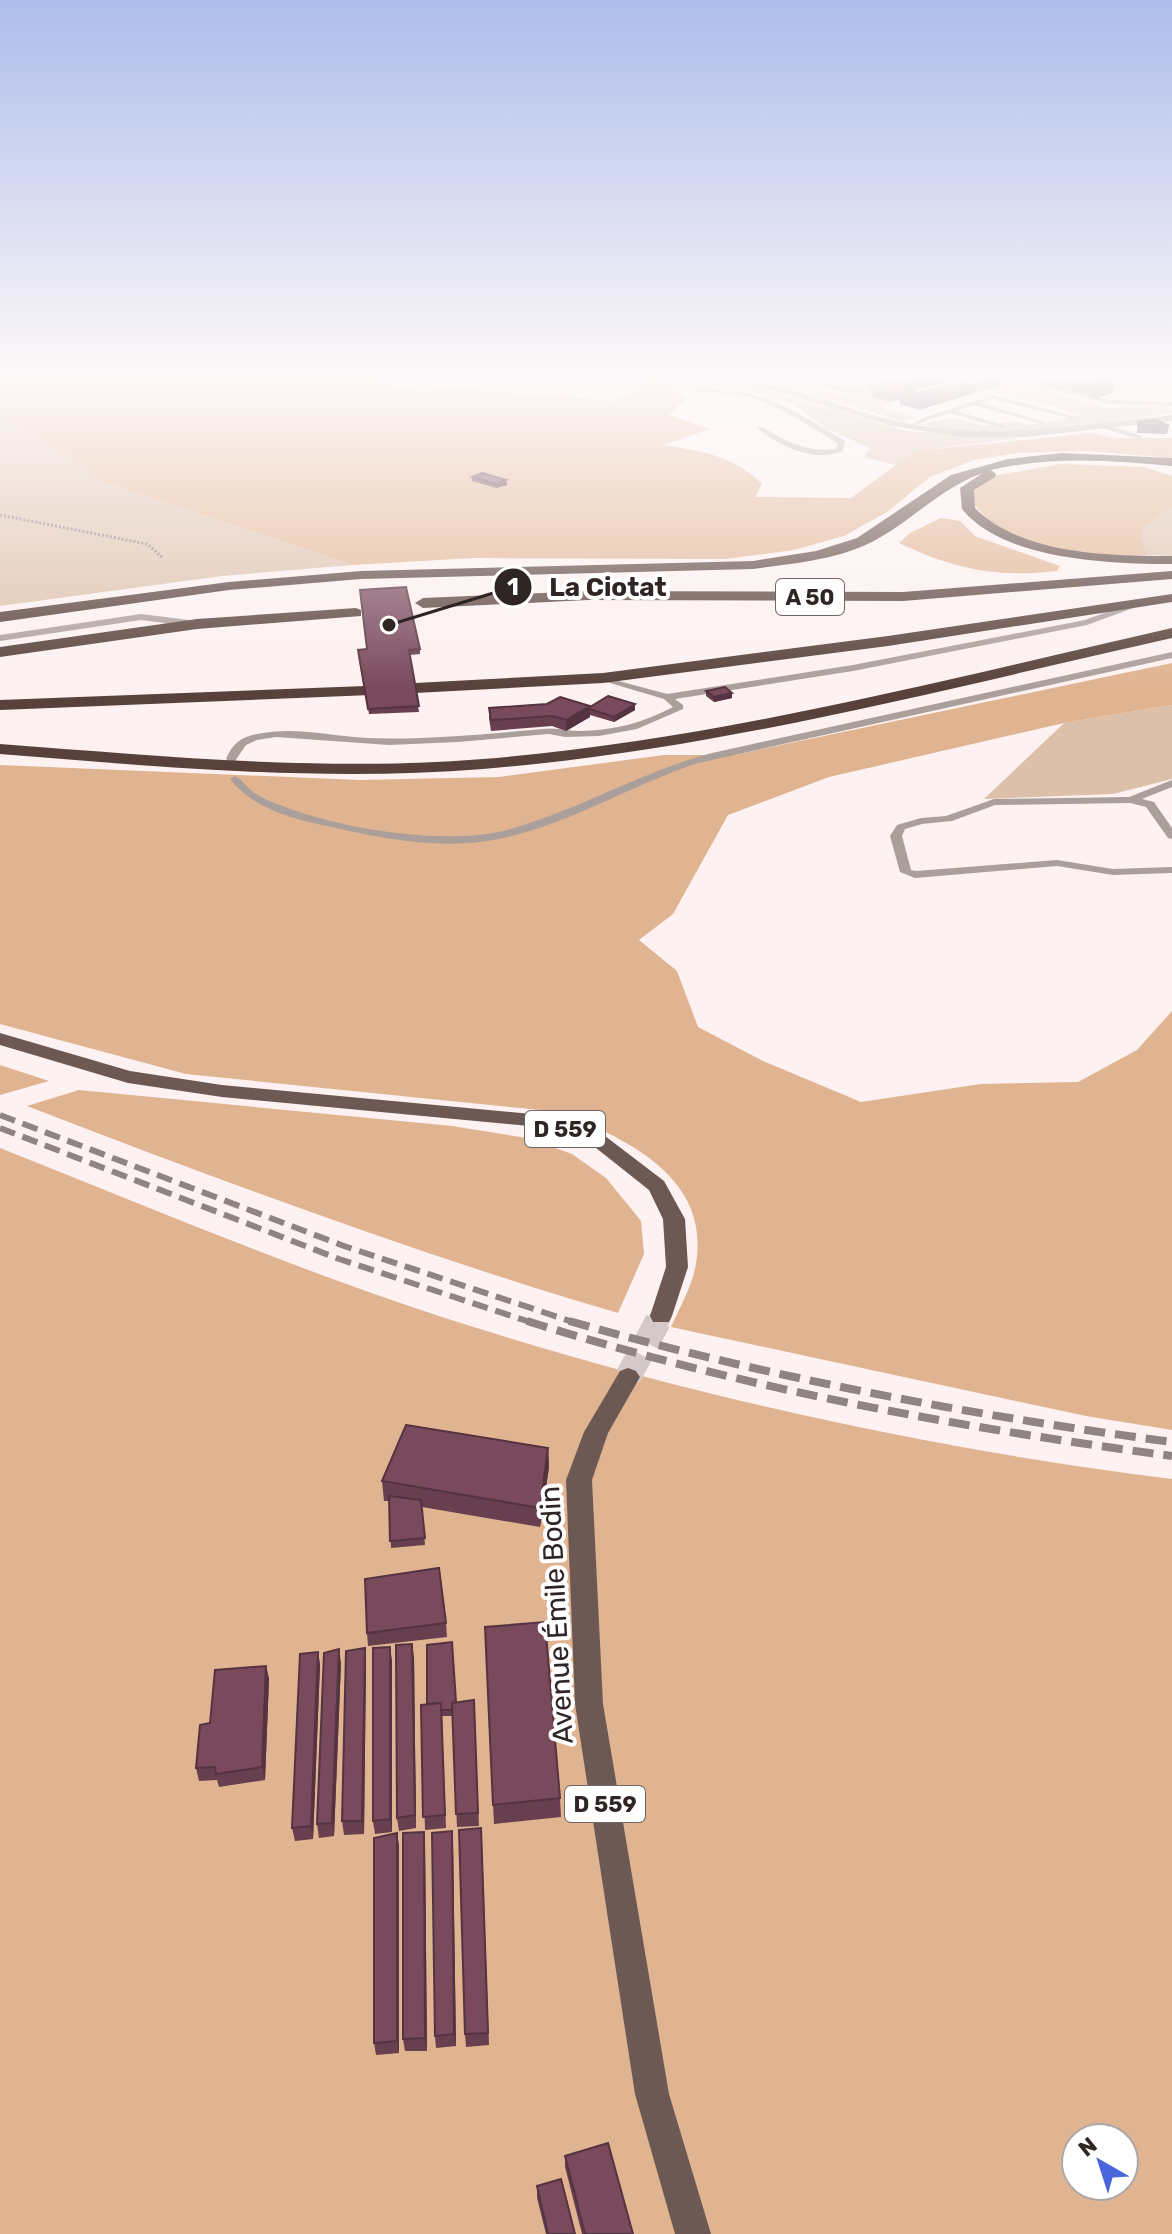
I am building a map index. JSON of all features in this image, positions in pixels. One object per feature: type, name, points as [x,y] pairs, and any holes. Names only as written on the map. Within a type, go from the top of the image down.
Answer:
[{"type":"highway","points":[[0,617],[229,586],[361,575],[453,570],[753,565],[806,557],[860,541],[906,515],[954,479]]},
{"type":"highway","points":[[978,479],[967,488],[963,498],[967,509],[982,523],[1032,544],[1091,556],[1172,560]]},
{"type":"highway","name":"A 50","points":[[423,603],[575,596],[867,597],[1036,588],[1172,575]]},
{"type":"highway","name":"A 50","points":[[415,688],[603,678],[1172,598]]},
{"type":"highway","points":[[0,652],[197,624],[356,613]]},
{"type":"highway","points":[[0,749],[236,767],[342,769],[534,760],[735,727],[1172,633]]},
{"type":"highway","points":[[0,705],[365,691]]},
{"type":"main road","name":"D 559","points":[[0,1039],[128,1077],[222,1091],[528,1119],[598,1140],[657,1186],[674,1219],[677,1267],[661,1316]]},
{"type":"main road","name":"Avenue Émile Bodin","points":[[628,1377],[596,1432],[579,1480],[589,1704],[652,2094],[693,2234]]},
{"type":"lane","points":[[667,697],[853,668],[1087,622],[1133,605]]},
{"type":"lane","points":[[0,638],[141,617],[197,624]]},
{"type":"lane","points":[[235,779],[245,794],[267,804],[373,834],[425,841],[480,838],[533,825],[692,761],[1172,655]]},
{"type":"lane","points":[[231,759],[237,745],[244,741],[285,734],[365,741],[438,741],[549,731],[565,735],[629,727],[662,718],[680,707],[667,697],[603,678]]},
{"type":"lane","points":[[1130,800],[1172,783]]},
{"type":"lane","points":[[1172,836],[1150,804],[1130,800],[994,802],[948,819],[921,821],[901,827],[896,836],[906,872],[915,875],[1057,863],[1113,872],[1172,870]]},
{"type":"path","points":[[0,515],[147,544],[162,557]]},
{"type":"shaded area","points":[[0,479],[101,479],[353,565],[222,576],[0,606]]},
{"type":"shaded area","points":[[101,479],[757,479],[762,484],[755,497],[851,498],[877,479],[927,479],[887,512],[844,536],[794,550],[726,559],[473,558],[353,565]]},
{"type":"shaded area","points":[[987,479],[1172,479],[1172,508],[1146,525],[1140,534],[1147,555],[1100,555],[1050,548],[1004,530],[984,516],[969,498],[971,489]]},
{"type":"shaded area","points":[[1172,508],[1172,556],[1147,555],[1139,534],[1146,525]]},
{"type":"shaded area","points":[[941,518],[960,521],[975,536],[1060,566],[1057,571],[995,572],[957,565],[899,543],[910,533]]},
{"type":"shaded area","points":[[1172,663],[1172,705],[1064,723],[829,777],[728,815],[673,914],[639,940],[677,971],[698,1027],[763,1061],[861,1102],[981,1084],[1078,1082],[1137,1050],[1172,1011],[1172,1430],[1086,1416],[671,1327],[695,1269],[697,1238],[692,1210],[679,1187],[638,1150],[560,1112],[186,1074],[0,1024],[0,765],[360,780],[499,777],[664,755],[734,755]]},
{"type":"shaded area","points":[[1172,705],[1172,779],[1113,794],[984,799],[1064,723]]},
{"type":"shaded area","points":[[0,1065],[49,1081],[0,1095]]},
{"type":"shaded area","points":[[79,1090],[452,1126],[527,1138],[572,1154],[606,1178],[641,1221],[644,1254],[618,1313],[320,1216],[27,1106]]},
{"type":"shaded area","points":[[0,1148],[330,1278],[532,1345],[712,1394],[803,1415],[986,1451],[1172,1479],[1172,2234],[0,2234]]},
{"type":"building","points":[[480,479],[506,480],[496,484]]},
{"type":"building","points":[[406,587],[420,649],[409,650],[419,706],[368,709],[358,650],[367,649],[360,590]]},
{"type":"building","points":[[725,687],[732,693],[714,697],[706,691]]},
{"type":"building","points":[[608,696],[635,704],[614,717],[590,709]]},
{"type":"building","points":[[560,697],[590,706],[566,720],[552,716],[491,720],[489,708],[547,704]]},
{"type":"building","points":[[406,1425],[548,1448],[540,1508],[382,1481]]},
{"type":"building","points":[[389,1496],[421,1500],[425,1538],[390,1541]]},
{"type":"building","points":[[439,1568],[446,1623],[367,1633],[365,1579]]},
{"type":"building","points":[[545,1622],[560,1798],[493,1805],[485,1627]]},
{"type":"building","points":[[452,1642],[456,1702],[452,1703],[452,1710],[441,1710],[441,1703],[427,1704],[427,1645]]},
{"type":"building","points":[[412,1644],[415,1815],[397,1818],[396,1645]]},
{"type":"building","points":[[390,1647],[390,1819],[373,1821],[373,1648]]},
{"type":"building","points":[[365,1648],[362,1821],[342,1821],[346,1651]]},
{"type":"building","points":[[339,1649],[332,1823],[317,1824],[324,1653]]},
{"type":"building","points":[[318,1652],[311,1826],[292,1828],[300,1654]]},
{"type":"building","points":[[266,1666],[262,1767],[216,1774],[215,1767],[196,1768],[200,1725],[210,1723],[215,1670]]},
{"type":"building","points":[[474,1700],[478,1813],[456,1814],[452,1703]]},
{"type":"building","points":[[441,1703],[445,1815],[423,1817],[421,1705]]},
{"type":"building","points":[[481,1828],[488,2033],[465,2034],[459,1830]]},
{"type":"building","points":[[452,1831],[454,2034],[435,2036],[432,1833]]},
{"type":"building","points":[[424,1832],[425,2038],[403,2039],[403,1833]]},
{"type":"building","points":[[397,1833],[397,2041],[374,2043],[374,1838]]},
{"type":"building","points":[[608,2143],[633,2234],[585,2234],[565,2156]]},
{"type":"building","points":[[561,2179],[575,2234],[548,2234],[537,2186]]},
{"type":"tunnel","points":[[657,1323],[661,1316]]},
{"type":"tunnel","points":[[628,1377],[658,1321]]},
{"type":"railway","points":[[0,1115],[344,1246],[574,1322]]},
{"type":"railway","points":[[0,1128],[339,1259],[533,1323]]},
{"type":"railway","points":[[527,1321],[686,1366],[846,1402],[1009,1432],[1172,1456]]},
{"type":"railway","points":[[569,1321],[574,1322]]},
{"type":"railway","points":[[574,1322],[793,1377],[944,1407],[1172,1442]]},
{"type":"place","name":"La Ciotat","points":[[389,625]]}]
